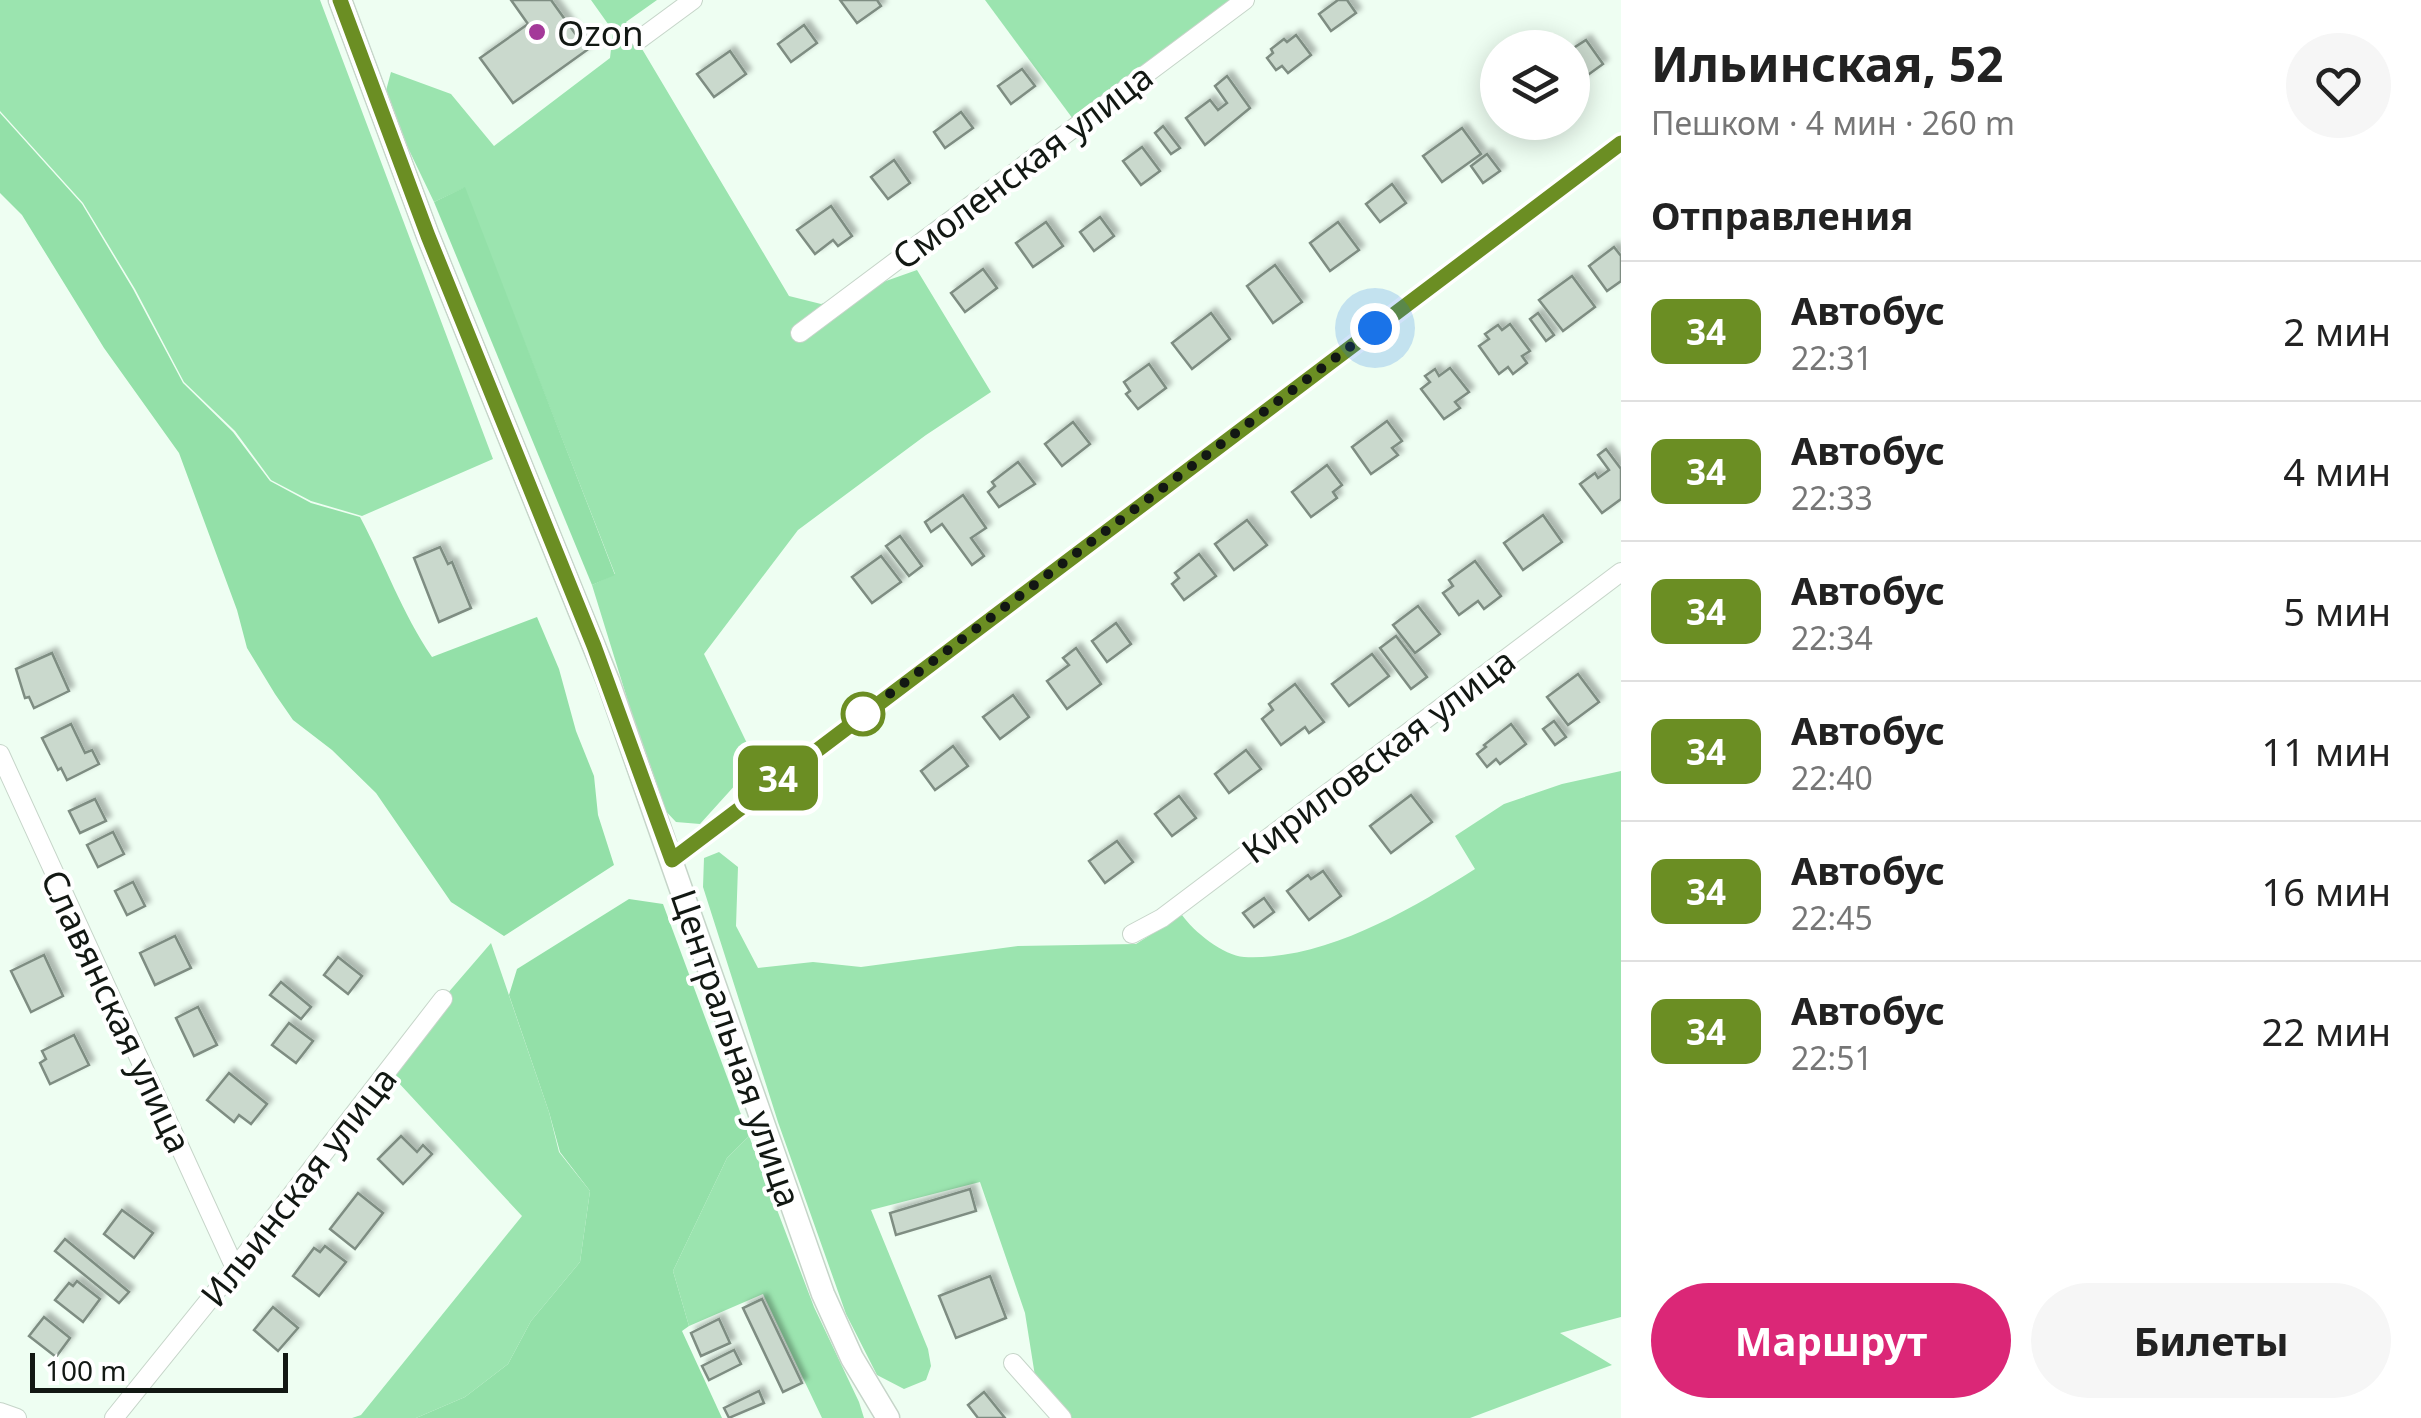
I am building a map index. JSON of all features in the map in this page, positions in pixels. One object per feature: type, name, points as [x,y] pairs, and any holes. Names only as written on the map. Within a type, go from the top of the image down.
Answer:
[{"type":"street","name":"Центральная улица","points":[[340,0],[428,236],[594,646],[823,1294],[852,1358],[888,1418]]},
{"type":"street","points":[[640,39],[694,0]]},
{"type":"street","name":"Смоленская улица","points":[[800,332],[1245,0]]},
{"type":"street","points":[[672,860],[1621,143]]},
{"type":"street","name":"Кириловская улица","points":[[1132,934],[1186,900],[1621,572]]},
{"type":"street","name":"Славянская улица","points":[[0,754],[235,1268]]},
{"type":"street","name":"Ильинская улица","points":[[114,1418],[443,999]]},
{"type":"street","points":[[1013,1363],[1062,1418]]},
{"type":"street","points":[[0,1412],[17,1418]]},
{"type":"green space","points":[[0,0],[320,0],[493,459],[362,516],[311,501],[271,480],[235,431],[184,382],[135,289],[83,203],[0,111]]},
{"type":"green space","points":[[591,0],[657,0],[626,22],[789,296],[821,304],[917,270],[991,392],[798,530],[704,654],[756,762],[700,824],[676,822],[660,805],[592,585],[615,574],[464,188],[434,202],[384,98],[391,72],[451,94],[494,146],[610,58],[613,31]]},
{"type":"green space","points":[[985,0],[1232,0],[1073,119]]},
{"type":"green space","points":[[0,113],[82,204],[183,383],[233,432],[270,481],[311,503],[360,517],[432,657],[537,617],[559,669],[576,731],[594,776],[598,815],[614,865],[504,936],[451,902],[376,793],[332,750],[293,720],[247,648],[237,610],[179,453],[104,348],[22,215],[0,193]]},
{"type":"green space","points":[[465,187],[615,575],[592,585],[434,202]]},
{"type":"green space","points":[[1621,771],[1621,1317],[1560,1333],[1612,1365],[1470,1418],[1072,1418],[1035,1376],[1025,1313],[980,1182],[871,1210],[928,1349],[931,1366],[926,1380],[904,1389],[877,1375],[846,1314],[778,1122],[703,887],[704,858],[719,852],[738,867],[736,926],[758,968],[813,962],[861,967],[1018,946],[1136,944],[1182,915],[1201,935],[1227,952],[1244,957],[1274,956],[1305,951],[1365,930],[1475,869],[1455,836],[1504,804],[1562,784]]},
{"type":"green space","points":[[629,899],[663,904],[749,1136],[727,1158],[673,1271],[689,1326],[682,1331],[722,1418],[416,1418],[465,1397],[508,1364],[531,1321],[580,1262],[590,1191],[560,1152],[509,995],[517,969]]},
{"type":"green space","points":[[491,943],[559,1152],[590,1191],[580,1262],[531,1321],[508,1364],[465,1397],[416,1418],[352,1418],[361,1415],[522,1216],[384,1067]]},
{"type":"green space","points":[[749,1136],[814,1307],[864,1418],[822,1418],[763,1294],[689,1326],[673,1271],[727,1158]]},
{"type":"building","points":[[511,0],[551,0],[587,50],[513,103],[480,58],[528,24]]},
{"type":"building","points":[[840,0],[877,0],[881,6],[857,23]]},
{"type":"building","points":[[1338,0],[1347,0],[1356,13],[1331,31],[1319,14]]},
{"type":"building","points":[[804,25],[817,43],[791,62],[778,44]]},
{"type":"building","points":[[1296,35],[1311,55],[1288,73],[1282,66],[1276,70],[1267,58],[1273,53],[1271,49]]},
{"type":"building","points":[[1590,46],[1603,64],[1590,73]]},
{"type":"building","points":[[730,51],[746,74],[714,97],[697,74]]},
{"type":"building","points":[[1022,69],[1035,86],[1011,104],[998,86]]},
{"type":"building","points":[[1227,76],[1250,108],[1205,145],[1186,118],[1210,100],[1218,110],[1227,103],[1215,86]]},
{"type":"building","points":[[961,112],[973,128],[945,148],[934,132]]},
{"type":"building","points":[[1163,126],[1180,148],[1171,154],[1155,133]]},
{"type":"building","points":[[1462,128],[1481,154],[1442,182],[1423,156]]},
{"type":"building","points":[[1142,147],[1160,171],[1141,185],[1123,161]]},
{"type":"building","points":[[1487,154],[1500,171],[1483,183],[1471,166]]},
{"type":"building","points":[[894,160],[910,183],[888,199],[871,177]]},
{"type":"building","points":[[1392,184],[1406,203],[1380,222],[1366,204]]},
{"type":"building","points":[[831,206],[852,236],[838,246],[833,240],[815,254],[797,230]]},
{"type":"building","points":[[1100,217],[1114,236],[1094,251],[1080,232]]},
{"type":"building","points":[[1046,222],[1063,246],[1033,267],[1016,243]]},
{"type":"building","points":[[1338,222],[1359,250],[1330,271],[1310,243]]},
{"type":"building","points":[[1614,247],[1621,256],[1621,281],[1607,291],[1589,266]]},
{"type":"building","points":[[1275,265],[1302,302],[1273,323],[1247,286]]},
{"type":"building","points":[[983,269],[997,288],[965,312],[951,293]]},
{"type":"building","points":[[1572,276],[1595,307],[1563,331],[1539,300]]},
{"type":"building","points":[[1211,313],[1230,339],[1192,369],[1172,343]]},
{"type":"building","points":[[1538,313],[1554,335],[1546,341],[1530,319]]},
{"type":"building","points":[[1510,324],[1530,351],[1522,356],[1527,363],[1513,374],[1508,367],[1499,374],[1479,346],[1489,339],[1485,334],[1498,325],[1502,330]]},
{"type":"building","points":[[1149,364],[1166,388],[1138,409],[1126,394],[1130,391],[1124,382]]},
{"type":"building","points":[[1450,368],[1469,392],[1455,402],[1460,408],[1444,419],[1421,389],[1430,382],[1425,376],[1435,369],[1439,376]]},
{"type":"building","points":[[1387,421],[1402,441],[1392,448],[1398,455],[1371,474],[1352,447]]},
{"type":"building","points":[[1073,422],[1090,444],[1062,466],[1045,444]]},
{"type":"building","points":[[1606,449],[1621,469],[1621,499],[1602,513],[1580,484],[1595,473],[1598,478],[1609,470],[1598,455]]},
{"type":"building","points":[[1018,462],[1035,484],[999,507],[988,492],[995,486],[992,482]]},
{"type":"building","points":[[1327,465],[1342,485],[1333,492],[1337,498],[1311,517],[1292,492]]},
{"type":"building","points":[[963,495],[986,528],[971,538],[984,556],[972,565],[942,524],[931,532],[925,522]]},
{"type":"building","points":[[1543,515],[1562,542],[1523,570],[1504,543]]},
{"type":"building","points":[[1247,520],[1267,545],[1234,570],[1215,544]]},
{"type":"building","points":[[900,536],[922,566],[909,576],[886,546]]},
{"type":"building","points":[[440,547],[448,564],[452,562],[471,608],[439,622],[414,558]]},
{"type":"building","points":[[1199,554],[1216,576],[1184,600],[1172,584],[1179,578],[1175,573]]},
{"type":"building","points":[[881,556],[901,582],[872,603],[852,577]]},
{"type":"building","points":[[1475,561],[1501,596],[1484,609],[1478,601],[1459,615],[1443,593],[1453,586],[1449,580]]},
{"type":"building","points":[[1418,606],[1440,634],[1415,653],[1393,625]]},
{"type":"building","points":[[1116,623],[1131,644],[1107,662],[1092,641]]},
{"type":"building","points":[[1396,636],[1427,677],[1411,689],[1380,648]]},
{"type":"building","points":[[1076,648],[1101,684],[1067,709],[1047,681],[1069,665],[1063,658]]},
{"type":"building","points":[[52,653],[69,691],[34,708],[29,697],[25,698],[16,669]]},
{"type":"building","points":[[1372,654],[1389,676],[1349,706],[1332,684]]},
{"type":"building","points":[[1578,674],[1599,702],[1568,725],[1547,697]]},
{"type":"building","points":[[1295,684],[1324,722],[1309,733],[1305,727],[1281,745],[1262,719],[1273,710],[1269,704]]},
{"type":"building","points":[[1013,695],[1029,717],[1000,739],[983,717]]},
{"type":"building","points":[[1554,721],[1566,737],[1555,745],[1543,729]]},
{"type":"building","points":[[71,724],[85,753],[92,750],[99,764],[67,780],[42,738]]},
{"type":"building","points":[[1511,724],[1526,744],[1500,764],[1496,759],[1487,767],[1477,754]]},
{"type":"building","points":[[953,746],[968,766],[935,790],[921,771]]},
{"type":"building","points":[[1246,750],[1261,769],[1229,793],[1215,774]]},
{"type":"building","points":[[1411,795],[1432,822],[1391,853],[1370,826]]},
{"type":"building","points":[[1179,796],[1196,818],[1172,836],[1155,814]]},
{"type":"building","points":[[95,799],[106,821],[80,833],[69,811]]},
{"type":"building","points":[[113,832],[124,854],[98,867],[87,845]]},
{"type":"building","points":[[1117,841],[1133,862],[1105,883],[1089,861]]},
{"type":"building","points":[[1323,871],[1341,896],[1309,920],[1287,891],[1308,875],[1311,879]]},
{"type":"building","points":[[133,882],[145,906],[127,915],[115,891]]},
{"type":"building","points":[[1264,898],[1274,912],[1254,927],[1243,913]]},
{"type":"building","points":[[175,936],[191,968],[155,985],[140,953]]},
{"type":"building","points":[[44,955],[63,996],[31,1012],[11,971]]},
{"type":"building","points":[[338,957],[362,976],[348,994],[324,975]]},
{"type":"building","points":[[281,982],[311,1007],[301,1019],[270,995]]},
{"type":"building","points":[[198,1007],[217,1045],[194,1056],[176,1018]]},
{"type":"building","points":[[289,1023],[313,1041],[296,1063],[272,1045]]},
{"type":"building","points":[[74,1035],[89,1065],[50,1084],[40,1063],[46,1059],[42,1051]]},
{"type":"building","points":[[229,1073],[267,1104],[251,1124],[239,1115],[234,1122],[207,1100]]},
{"type":"building","points":[[401,1136],[417,1152],[423,1145],[432,1154],[403,1184],[378,1159]]},
{"type":"building","points":[[970,1189],[976,1211],[896,1235],[890,1213]]},
{"type":"building","points":[[358,1193],[383,1213],[355,1249],[330,1229]]},
{"type":"building","points":[[122,1210],[153,1233],[134,1258],[104,1234]]},
{"type":"building","points":[[65,1239],[129,1292],[119,1303],[55,1251]]},
{"type":"building","points":[[325,1246],[346,1262],[319,1296],[293,1276],[314,1248],[320,1252]]},
{"type":"building","points":[[990,1276],[1006,1318],[956,1338],[939,1296]]},
{"type":"building","points":[[77,1281],[100,1299],[83,1322],[55,1300],[69,1283],[73,1286]]},
{"type":"building","points":[[762,1299],[802,1383],[783,1392],[743,1308]]},
{"type":"building","points":[[273,1307],[298,1328],[278,1351],[254,1330]]},
{"type":"building","points":[[44,1317],[70,1338],[56,1357],[29,1336]]},
{"type":"building","points":[[719,1319],[730,1343],[701,1356],[691,1333]]},
{"type":"building","points":[[734,1350],[741,1364],[709,1380],[702,1366]]},
{"type":"building","points":[[759,1391],[764,1403],[729,1418],[724,1408]]},
{"type":"building","points":[[984,1392],[1005,1418],[978,1418],[968,1405]]},
{"type":"bus line","name":"34","points":[[340,0],[428,236],[594,646],[672,860],[1621,143]]},
{"type":"place","name":"Ozon","points":[[537,32]]},
{"type":"route","points":[[863,714],[855,720],[1375,328]]}]
